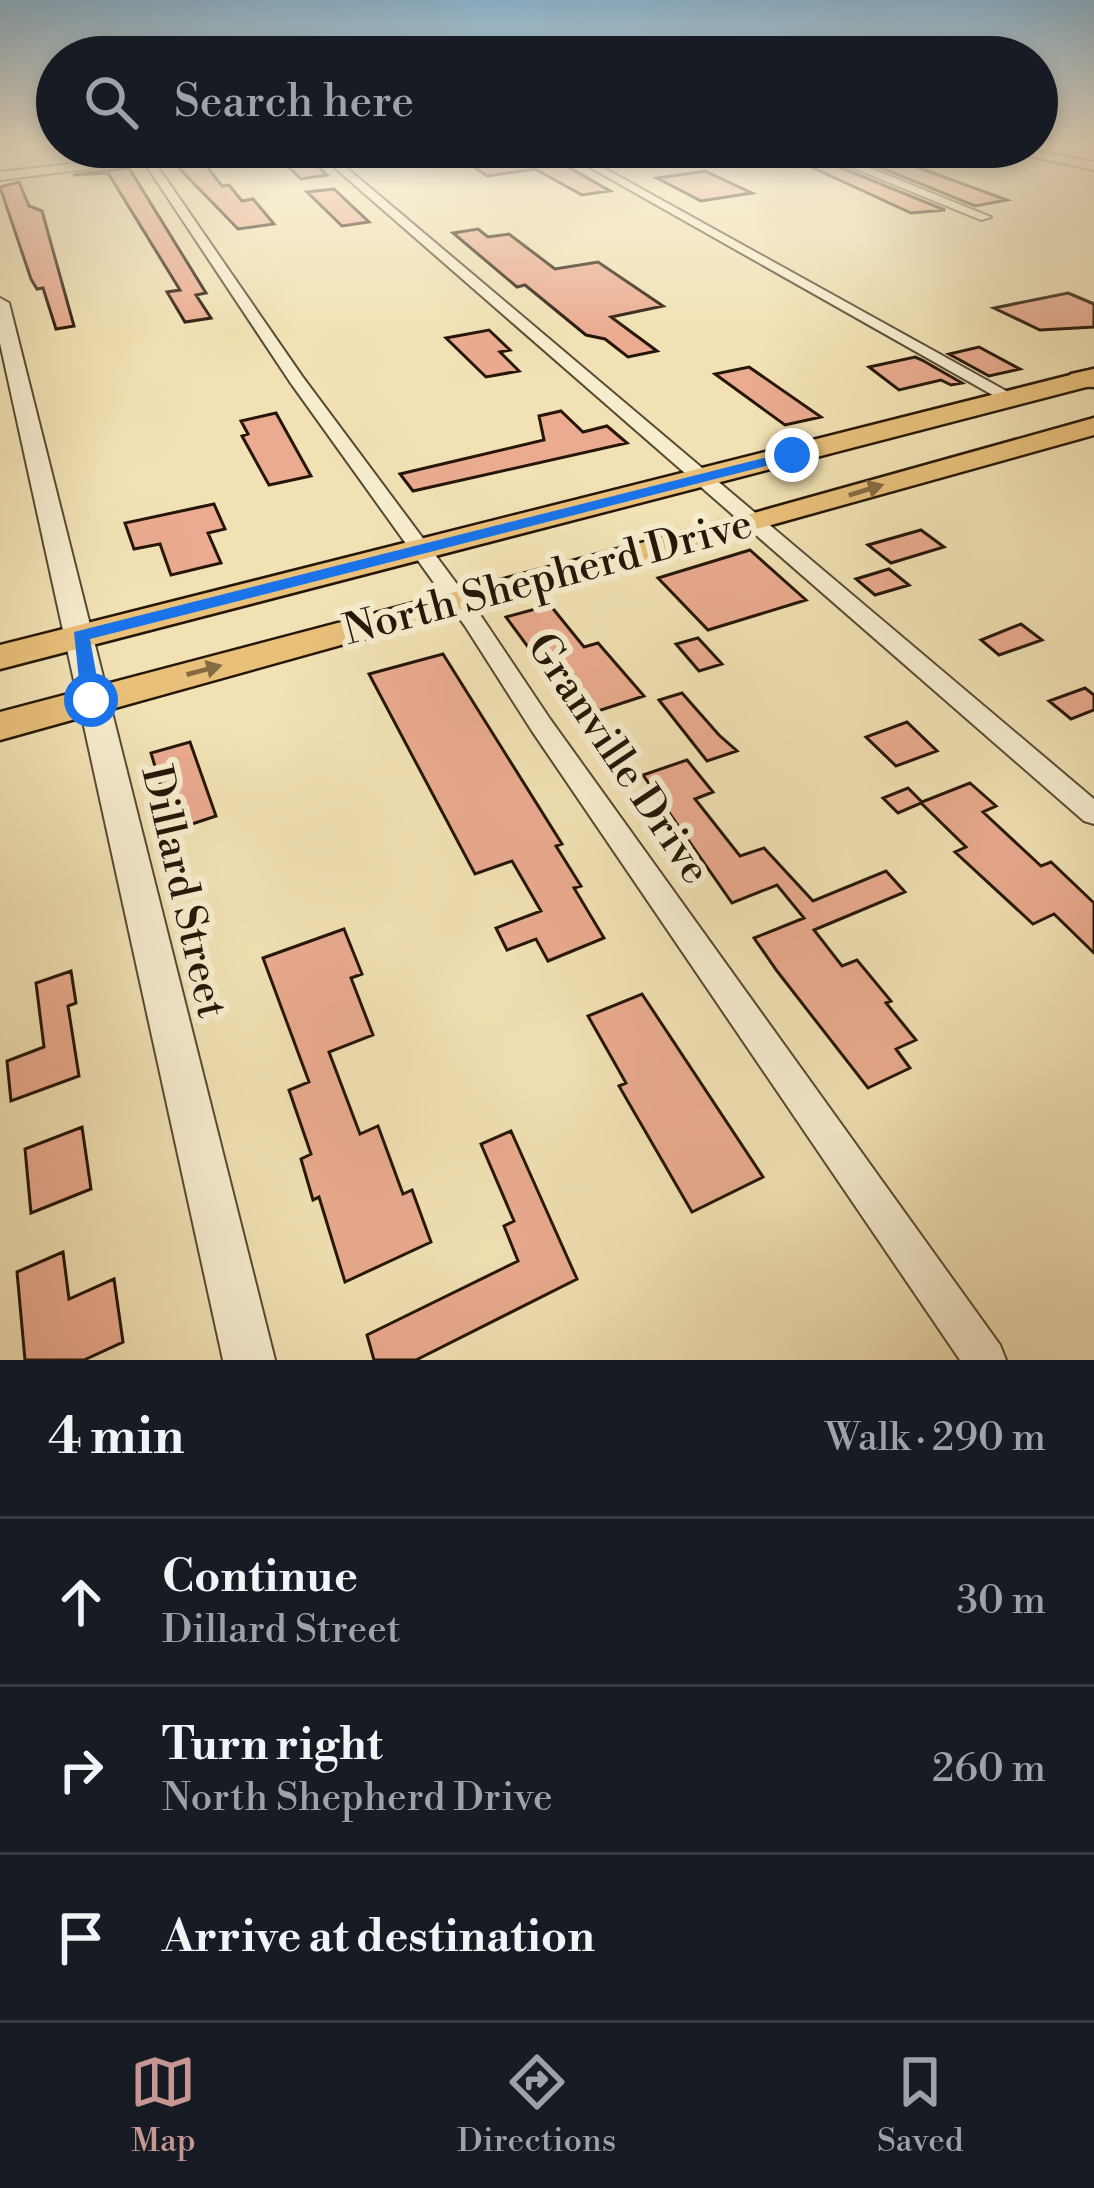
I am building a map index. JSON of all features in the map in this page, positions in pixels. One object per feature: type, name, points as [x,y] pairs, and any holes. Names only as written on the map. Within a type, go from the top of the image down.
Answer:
[{"type":"main road","name":"North Shepherd Drive","points":[[0,657],[1090,378]]},
{"type":"main road","name":"North Shepherd Drive","points":[[0,726],[1087,433]]},
{"type":"street","name":"Granville Drive","points":[[180,207],[985,1360]]},
{"type":"street","points":[[386,207],[1094,814]]},
{"type":"street","points":[[668,207],[1011,398]]},
{"type":"street","points":[[962,207],[985,217]]},
{"type":"street","name":"Dillard Street","points":[[0,303],[248,1360]]},
{"type":"building","points":[[7,207],[42,211],[74,326],[56,329],[43,288],[37,289]]},
{"type":"building","points":[[129,207],[153,207],[206,293],[196,295],[211,318],[185,322],[167,292],[180,290]]},
{"type":"building","points":[[217,207],[260,207],[274,224],[238,229]]},
{"type":"building","points":[[323,207],[354,207],[369,222],[342,226]]},
{"type":"building","points":[[899,207],[945,210],[911,213]]},
{"type":"building","points":[[478,229],[488,237],[509,234],[555,269],[598,262],[663,306],[611,317],[657,351],[628,357],[605,339],[586,335],[525,285],[517,287],[453,233]]},
{"type":"building","points":[[1068,293],[1094,304],[1094,327],[1040,330],[994,308]]},
{"type":"building","points":[[489,330],[510,350],[500,352],[519,371],[486,377],[446,338]]},
{"type":"building","points":[[979,347],[1020,369],[989,376],[949,354]]},
{"type":"building","points":[[915,357],[962,383],[941,380],[899,390],[869,367]]},
{"type":"building","points":[[749,367],[821,417],[785,425],[715,374]]},
{"type":"building","points":[[561,411],[583,432],[607,426],[627,443],[413,491],[400,474],[544,440],[539,416]]},
{"type":"building","points":[[276,413],[311,476],[269,485],[242,436],[248,434],[241,421]]},
{"type":"building","points":[[214,504],[225,529],[208,533],[221,563],[171,575],[160,544],[134,549],[125,523]]},
{"type":"building","points":[[921,530],[944,547],[891,563],[868,545]]},
{"type":"building","points":[[750,550],[806,600],[708,630],[658,578]]},
{"type":"building","points":[[889,569],[909,585],[875,595],[856,579]]},
{"type":"building","points":[[550,605],[584,647],[598,643],[644,696],[598,711],[568,671],[550,677],[506,617]]},
{"type":"building","points":[[1021,624],[1042,640],[999,655],[981,640]]},
{"type":"building","points":[[698,638],[722,664],[699,671],[676,644]]},
{"type":"building","points":[[443,654],[562,844],[556,846],[581,886],[574,888],[604,938],[548,961],[536,939],[507,950],[496,928],[541,911],[512,861],[475,874],[369,674]]},
{"type":"building","points":[[1085,688],[1094,695],[1094,710],[1071,719],[1049,701]]},
{"type":"building","points":[[682,693],[737,751],[707,761],[659,700]]},
{"type":"building","points":[[907,722],[937,751],[896,766],[866,737]]},
{"type":"building","points":[[190,742],[216,816],[174,830],[151,753]]},
{"type":"building","points":[[687,760],[713,792],[695,799],[740,856],[764,848],[813,901],[886,871],[905,892],[814,930],[842,966],[857,960],[891,1001],[886,1003],[916,1040],[896,1049],[910,1068],[868,1088],[777,971],[754,938],[804,918],[777,885],[732,903],[643,775]]},
{"type":"building","points":[[970,783],[996,806],[983,812],[1041,866],[1051,862],[1094,903],[1094,953],[1054,914],[1033,924],[955,852],[966,847],[921,803],[898,813],[883,798],[908,788],[922,802]]},
{"type":"building","points":[[344,929],[362,974],[351,978],[373,1035],[329,1052],[360,1134],[378,1126],[403,1194],[412,1190],[431,1242],[345,1282],[319,1197],[313,1200],[301,1159],[311,1154],[289,1090],[309,1082],[263,958]]},
{"type":"building","points":[[71,971],[76,1003],[68,1006],[79,1076],[11,1101],[7,1061],[44,1047],[36,983]]},
{"type":"building","points":[[642,994],[763,1177],[692,1212],[619,1086],[626,1083],[588,1016]]},
{"type":"building","points":[[82,1127],[91,1189],[31,1213],[25,1149]]},
{"type":"building","points":[[511,1131],[577,1279],[416,1360],[374,1360],[367,1335],[518,1261],[504,1226],[514,1221],[481,1144]]},
{"type":"building","points":[[63,1252],[69,1299],[114,1279],[123,1342],[84,1360],[25,1360],[17,1272]]},
{"type":"route","points":[[91,700],[80,636],[792,455]]}]
